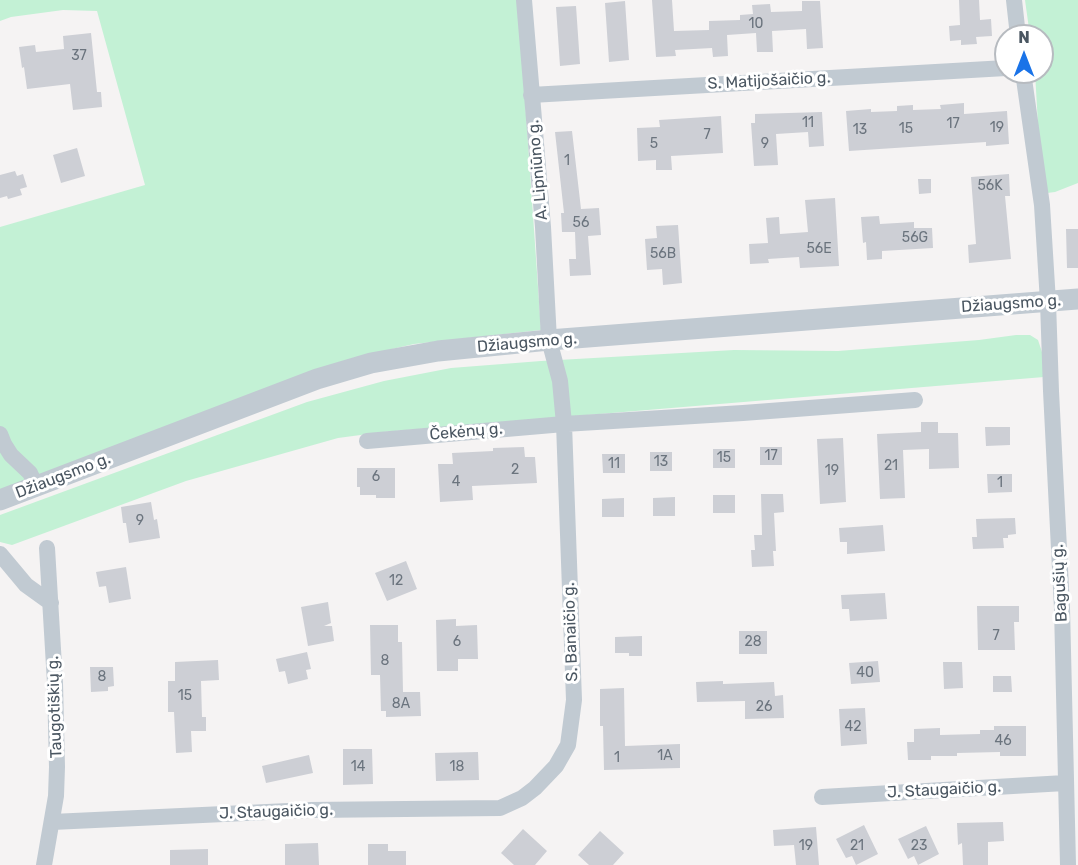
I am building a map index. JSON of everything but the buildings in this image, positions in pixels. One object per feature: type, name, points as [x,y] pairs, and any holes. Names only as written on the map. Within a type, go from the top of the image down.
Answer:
[{"type":"street","name":"A. Lipniūno g.","points":[[525,0],[543,226],[549,340]]},
{"type":"street","points":[[1014,0],[1017,24]]},
{"type":"street","name":"S. Matijošaičio g.","points":[[531,95],[994,69]]},
{"type":"street","name":"Bagušių g.","points":[[1025,84],[1042,205],[1048,302],[1062,608],[1068,865]]},
{"type":"street","name":"Džiaugsmo g.","points":[[0,500],[316,379],[371,363],[438,351],[549,340],[1078,299]]},
{"type":"street","name":"S. Banaičio g.","points":[[500,807],[522,798],[556,766],[568,745],[574,700],[564,424],[560,381],[549,340]]},
{"type":"street","points":[[564,424],[915,400]]},
{"type":"street","name":"Čekėnų g.","points":[[367,441],[564,424]]},
{"type":"street","points":[[0,434],[11,455],[30,473],[36,486]]},
{"type":"street","name":"Taugotiškių g.","points":[[44,865],[56,796],[58,736],[47,548]]},
{"type":"street","points":[[0,554],[26,585],[51,603]]},
{"type":"street","name":"J. Staugaičio g.","points":[[822,797],[1065,783]]},
{"type":"street","name":"J. Staugaičio g.","points":[[52,822],[310,810],[500,807]]},
{"type":"green space","points":[[0,0],[518,0],[541,330],[414,344],[353,358],[0,491],[0,227],[145,185],[97,11],[63,10],[11,17],[0,21]]},
{"type":"green space","points":[[1025,0],[1078,0],[1078,183],[1055,192],[1047,193],[1040,160],[1036,84],[1054,84],[1054,24],[1028,24]]},
{"type":"green space","points":[[1030,335],[1038,340],[1042,352],[1044,377],[383,432],[338,438],[186,481],[12,545],[0,542],[0,515],[307,402],[384,381],[451,368],[541,361],[734,350],[838,351]]}]
